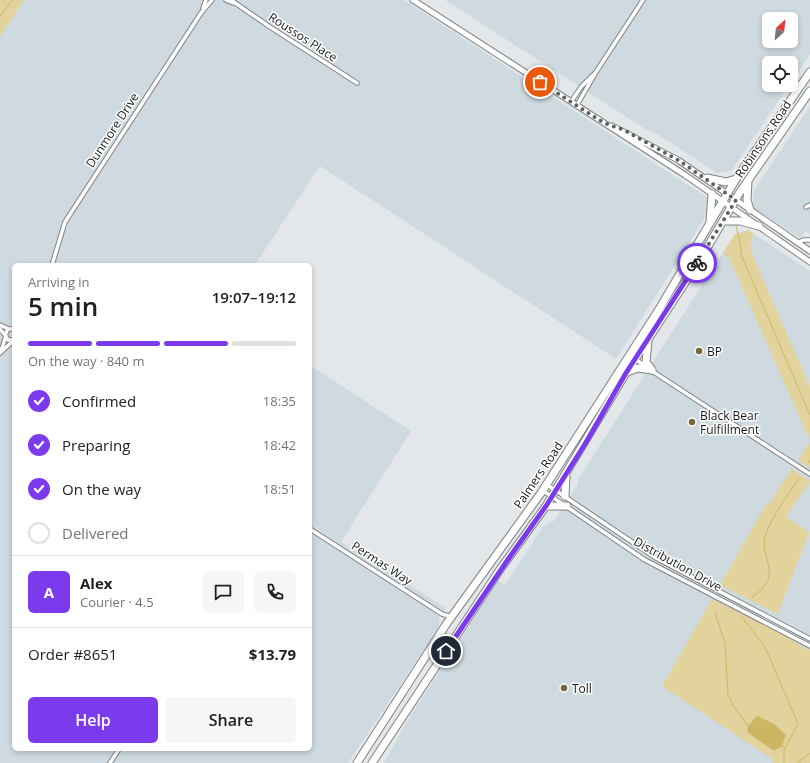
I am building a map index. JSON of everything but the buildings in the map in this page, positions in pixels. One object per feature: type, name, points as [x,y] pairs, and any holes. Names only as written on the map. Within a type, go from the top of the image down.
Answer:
[{"type":"highway","name":"Robinsons Road","points":[[728,194],[736,179],[810,72]]},
{"type":"highway","name":"Robinsons Road","points":[[736,200],[810,91]]},
{"type":"highway","points":[[707,178],[726,182],[736,179]]},
{"type":"highway","points":[[748,181],[748,200],[750,210]]},
{"type":"highway","points":[[710,224],[712,194]]},
{"type":"highway","name":"Palmers Road","points":[[357,763],[450,620],[544,487],[658,311],[728,194]]},
{"type":"highway","name":"Palmers Road","points":[[372,763],[501,568],[566,476],[626,373],[725,220],[736,200]]},
{"type":"highway","points":[[725,220],[740,221],[759,226]]},
{"type":"highway","points":[[648,339],[646,362],[652,370]]},
{"type":"highway","points":[[626,373],[638,368],[652,370]]},
{"type":"highway","points":[[565,496],[566,476]]},
{"type":"highway","points":[[546,506],[567,506]]},
{"type":"main road","points":[[413,0],[643,148],[810,262]]},
{"type":"main road","points":[[604,123],[639,138],[707,178],[750,210],[810,251]]},
{"type":"main road","points":[[639,138],[638,141],[643,148]]},
{"type":"main road","points":[[798,243],[798,249],[804,257]]},
{"type":"street","name":"Dunmore Drive","points":[[201,13],[206,0]]},
{"type":"street","name":"Dunmore Drive","points":[[53,263],[65,222],[201,13],[212,0]]},
{"type":"street","name":"Roussos Place","points":[[226,0],[357,83]]},
{"type":"street","name":"Roussos Place","points":[[231,0],[239,7]]},
{"type":"street","points":[[577,105],[596,72],[643,0]]},
{"type":"street","points":[[571,102],[581,87],[596,72]]},
{"type":"street","points":[[806,207],[810,205]]},
{"type":"street","points":[[798,243],[803,240],[810,240]]},
{"type":"street","points":[[0,325],[11,328],[5,335],[0,352]]},
{"type":"street","points":[[0,329],[8,340],[12,341]]},
{"type":"street","points":[[0,352],[12,342]]},
{"type":"street","points":[[631,352],[635,359],[810,474]]},
{"type":"street","points":[[626,359],[635,359]]},
{"type":"street","name":"Distribution Drive","points":[[544,487],[554,493],[567,506],[637,555],[810,646]]},
{"type":"street","name":"Distribution Drive","points":[[544,487],[554,493],[565,496],[641,548],[810,639]]},
{"type":"street","name":"Permas Way","points":[[312,530],[450,620]]},
{"type":"street","points":[[610,536],[614,530]]},
{"type":"street","points":[[622,544],[626,538]]},
{"type":"street","points":[[637,555],[641,548]]},
{"type":"street","points":[[709,593],[712,586]]},
{"type":"street","name":"Permas Way","points":[[442,614],[450,620]]},
{"type":"street","points":[[780,630],[783,624]]},
{"type":"street","points":[[110,763],[118,751]]},
{"type":"shaded area","points":[[0,0],[404,0],[708,198],[709,205],[704,219],[616,359],[320,166],[256,263],[12,263],[12,751],[312,751],[312,366],[411,431],[341,542],[446,608],[439,618],[439,627],[348,763],[0,763]]},
{"type":"shaded area","points":[[0,0],[24,0],[0,37]]},
{"type":"shaded area","points":[[445,0],[810,0],[810,54],[798,72],[798,56],[762,56],[762,92],[784,92],[732,170],[717,173],[657,134],[647,130]]},
{"type":"shaded area","points":[[810,106],[810,234],[805,231],[800,238],[754,208],[753,192]]},
{"type":"shaded area","points":[[748,230],[810,271],[810,763],[384,763],[409,718],[498,581],[505,585],[542,528],[550,521],[553,522],[578,484],[578,479],[735,234]]},
{"type":"shaded area","points":[[748,230],[753,233],[750,249],[810,387],[810,441],[729,258],[723,253],[735,234]]},
{"type":"shaded area","points":[[810,441],[810,468],[798,460]]},
{"type":"shaded area","points":[[792,469],[810,481],[786,517],[809,532],[778,614],[720,585],[766,504],[768,505]]},
{"type":"shaded area","points":[[712,599],[771,628],[810,651],[810,763],[772,763],[774,760],[662,686]]},
{"type":"shaded area","points":[[757,716],[774,724],[786,735],[782,746],[774,751],[747,732],[748,726]]},
{"type":"waterway","points":[[0,16],[13,0]]},
{"type":"waterway","points":[[736,226],[742,257],[810,415]]},
{"type":"waterway","points":[[752,597],[762,589],[768,581],[769,566],[764,542],[766,534],[777,512],[799,478]]},
{"type":"waterway","points":[[715,612],[725,644],[728,695],[734,707],[749,727]]},
{"type":"waterway","points":[[741,616],[765,647],[798,724],[784,750],[784,763]]},
{"type":"waterway","points":[[781,745],[785,747]]},
{"type":"waterway","points":[[797,763],[810,753]]},
{"type":"way so far","points":[[540,82],[604,123],[624,130],[678,160],[707,178],[736,200],[697,263]]},
{"type":"place","name":"BP","points":[[699,351]]},
{"type":"place","name":"Black Bear Fulfillment","points":[[692,422]]},
{"type":"place","name":"Toll","points":[[564,688]]},
{"type":"route","points":[[446,651],[485,592],[546,506],[585,444],[637,355],[697,263]]}]
